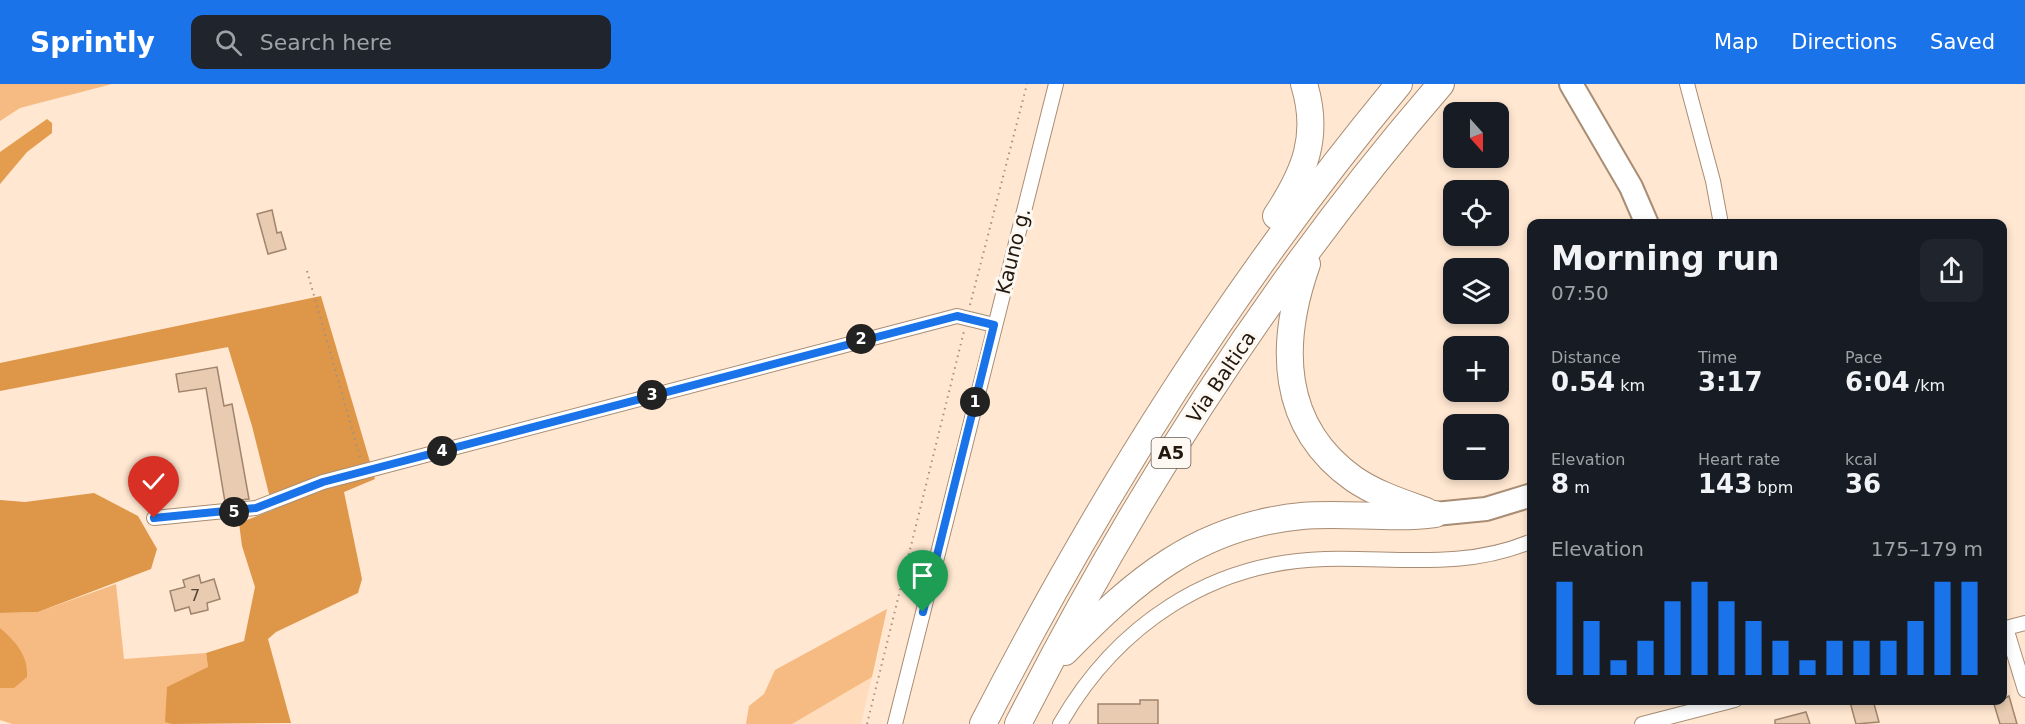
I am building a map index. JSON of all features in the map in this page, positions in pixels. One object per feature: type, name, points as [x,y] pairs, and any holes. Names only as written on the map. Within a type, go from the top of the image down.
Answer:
[{"type":"highway","points":[[1189,366],[1221,302],[1293,191],[1305,166],[1311,123],[1304,84]]},
{"type":"highway","name":"Via Baltica","points":[[983,724],[1032,627],[1082,539],[1189,366],[1306,201],[1399,84]]},
{"type":"highway","name":"Via Baltica","points":[[1018,724],[1122,533],[1174,446],[1315,242],[1441,84]]},
{"type":"highway","points":[[1315,242],[1300,282],[1289,336],[1290,376],[1299,408],[1322,450],[1355,479],[1393,500],[1434,514]]},
{"type":"highway","points":[[1044,674],[1133,585],[1157,567],[1213,538],[1271,521],[1300,516],[1410,517],[1434,514]]},
{"type":"main road","points":[[1571,84],[1631,187],[1645,219]]},
{"type":"main road","points":[[1434,514],[1486,509],[1527,497]]},
{"type":"street","points":[[1687,84],[1713,181],[1720,219]]},
{"type":"street","name":"Kauno g.","points":[[895,724],[1054,87]]},
{"type":"street","points":[[154,518],[256,508],[323,482],[887,332],[957,316],[994,325]]},
{"type":"street","points":[[1060,724],[1091,675],[1128,636],[1171,604],[1217,581],[1266,566],[1295,561],[1445,561],[1499,552],[1527,543]]},
{"type":"street","points":[[2007,628],[2025,623]]},
{"type":"street","points":[[2007,638],[2025,690]]},
{"type":"street","points":[[1642,724],[1716,705]]},
{"type":"path","points":[[867,724],[1027,84]]},
{"type":"path","points":[[307,271],[364,472]]},
{"type":"shaded area","points":[[0,84],[112,84],[20,108],[0,121]]},
{"type":"shaded area","points":[[47,119],[52,123],[52,133],[27,152],[0,184],[0,152]]},
{"type":"shaded area","points":[[321,296],[375,479],[344,492],[362,579],[358,593],[276,632],[268,639],[291,723],[172,724],[165,722],[167,687],[208,667],[206,653],[244,641],[255,587],[242,546],[239,523],[273,510],[252,426],[228,347],[0,391],[0,363]]},
{"type":"shaded area","points":[[94,493],[138,516],[157,549],[151,569],[38,612],[0,613],[0,500],[25,502]]},
{"type":"shaded area","points":[[116,584],[124,659],[206,653],[208,667],[165,721],[172,724],[12,724],[0,720],[0,613],[38,612]]},
{"type":"shaded area","points":[[887,609],[861,724],[746,724],[749,706],[764,694],[775,670]]},
{"type":"shaded area","points":[[887,609],[872,677],[792,724],[746,724],[749,706],[764,694],[775,670]]},
{"type":"shaded area","points":[[0,628],[16,644],[27,669],[27,677],[14,688],[0,688]]},
{"type":"building","points":[[272,210],[277,233],[281,232],[286,249],[268,254],[257,214]]},
{"type":"building","points":[[217,367],[224,406],[232,404],[249,499],[225,502],[206,388],[179,392],[176,374]]},
{"type":"building","points":[[199,575],[201,583],[214,579],[220,599],[207,603],[208,610],[191,614],[189,607],[175,611],[170,591],[185,587],[183,580]]},
{"type":"building","points":[[2009,696],[2017,724],[2000,724],[1994,705],[2007,705]]},
{"type":"building","points":[[1140,700],[1158,700],[1158,724],[1098,724],[1098,704],[1140,704]]},
{"type":"building","points":[[1851,705],[1874,705],[1879,722],[1856,724]]},
{"type":"building","points":[[1806,712],[1810,724],[1775,724],[1775,720]]},
{"type":"route","points":[[154,518],[256,508],[323,482],[887,332],[957,316],[994,325],[923,612]]}]
